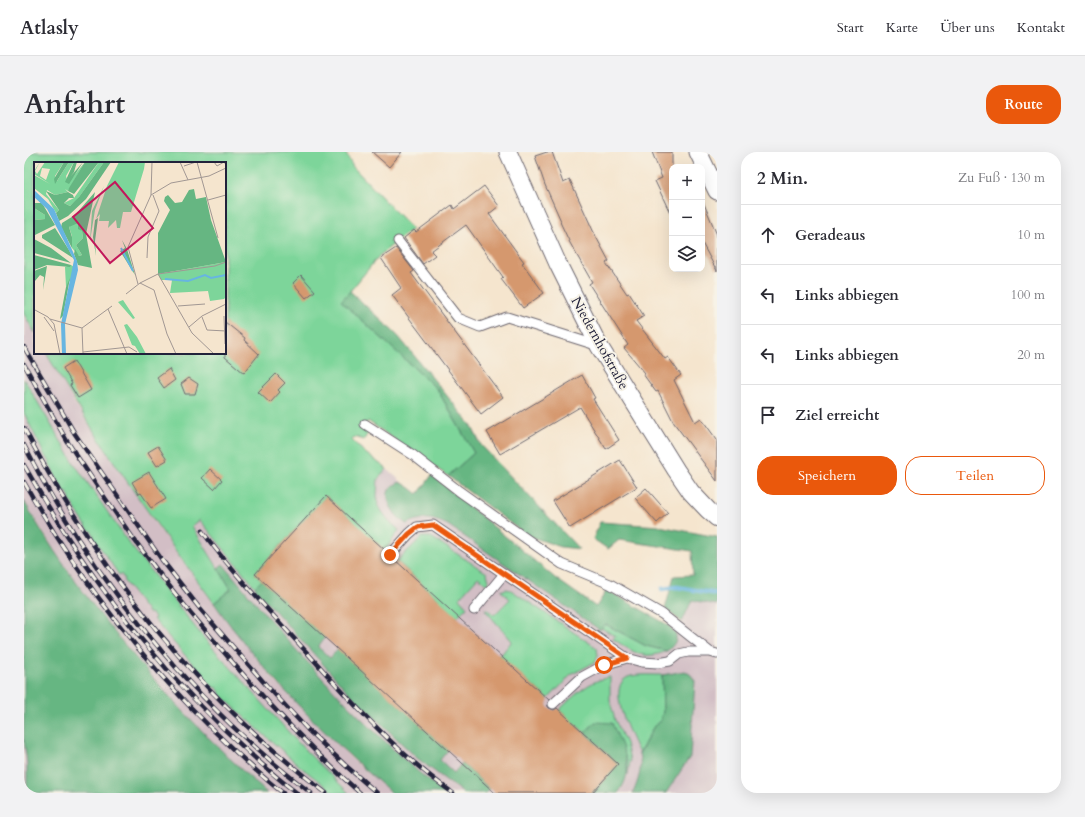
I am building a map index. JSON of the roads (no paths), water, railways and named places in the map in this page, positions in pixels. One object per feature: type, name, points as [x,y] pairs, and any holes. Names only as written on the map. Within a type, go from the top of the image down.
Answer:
[{"type":"street","name":"Niedernhofstraße","points":[[508,152],[558,264],[599,346],[691,492],[717,518]]},
{"type":"street","points":[[698,152],[717,192]]},
{"type":"lane","points":[[398,242],[458,318],[480,327],[507,317],[599,346]]},
{"type":"lane","points":[[365,424],[413,456],[459,491],[562,564],[610,584],[662,614],[714,653]]},
{"type":"lane","points":[[390,555],[409,534],[418,527],[433,525],[627,658],[642,662],[658,663],[670,660],[679,654],[688,652],[714,653]]},
{"type":"lane","points":[[474,610],[504,574]]},
{"type":"lane","points":[[553,704],[582,677],[604,665],[627,658]]},
{"type":"waterway","points":[[662,589],[677,587],[717,594]]},
{"type":"railway","points":[[24,347],[75,434],[162,560],[201,610],[267,686],[308,730],[377,793]]},
{"type":"railway","points":[[24,364],[70,446],[123,524],[168,585],[268,702],[322,758],[360,793]]},
{"type":"railway","points":[[24,428],[53,481],[85,532],[118,581],[155,628],[235,715],[279,755],[326,793]]},
{"type":"railway","points":[[24,445],[50,494],[80,542],[148,635],[186,679],[226,720],[268,758],[311,793]]},
{"type":"railway","points":[[24,465],[67,537],[90,571],[139,637],[194,699],[224,729],[250,754],[297,793]]},
{"type":"railway","points":[[24,482],[65,549],[110,613],[134,643],[159,673],[213,730],[256,771],[283,793]]},
{"type":"railway","points":[[202,531],[255,596],[378,729],[414,763],[453,793]]}]
